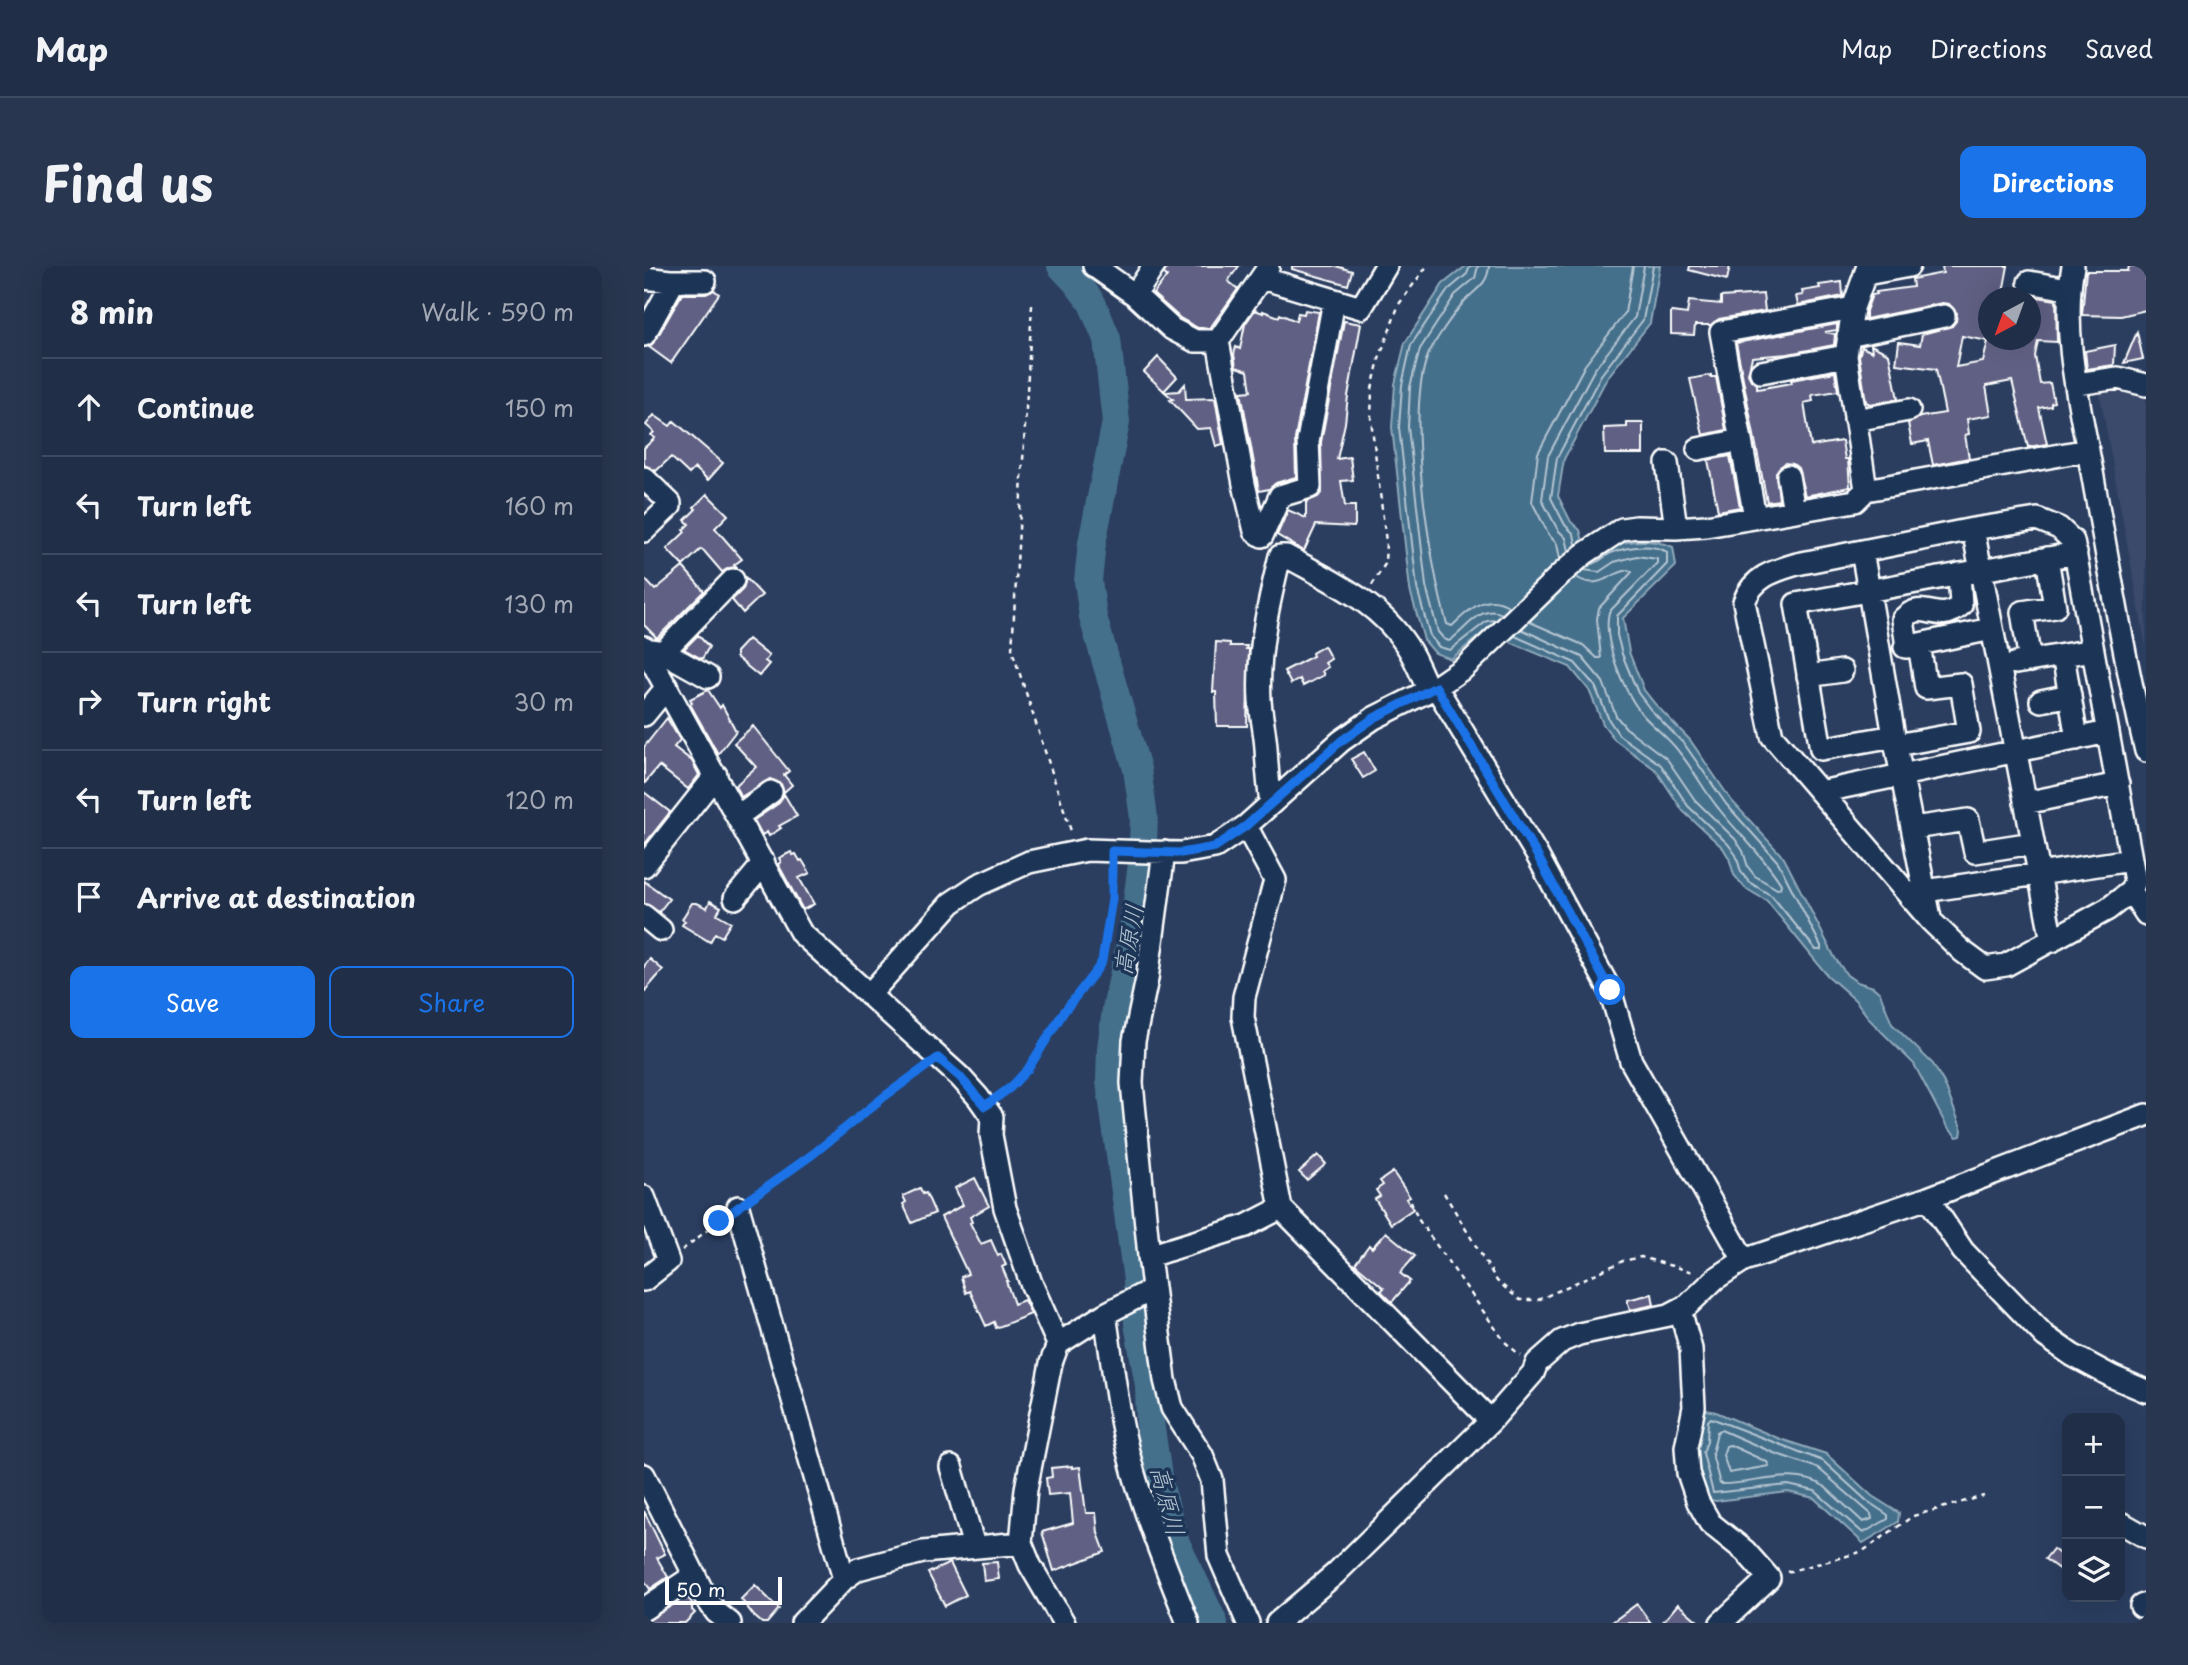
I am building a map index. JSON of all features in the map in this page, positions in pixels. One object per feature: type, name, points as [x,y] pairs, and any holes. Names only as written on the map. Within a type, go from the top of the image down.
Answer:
[{"type":"street","points":[[1094,266],[1135,295],[1172,329],[1195,341],[1218,341]]},
{"type":"street","points":[[1135,295],[1154,266]]},
{"type":"street","points":[[1271,802],[1266,775],[1260,663],[1271,592],[1280,555],[1279,548],[1255,531],[1218,341],[1266,272],[1360,309],[1386,266]]},
{"type":"street","points":[[1866,490],[1847,346],[1853,308],[1867,270],[1909,266]]},
{"type":"street","points":[[2073,266],[2068,289],[2069,327],[2077,384],[2088,450],[2139,689],[2146,751]]},
{"type":"street","points":[[644,278],[705,281]]},
{"type":"street","points":[[644,335],[670,288],[670,281]]},
{"type":"street","points":[[2029,282],[2068,289]]},
{"type":"street","points":[[1262,536],[1280,496],[1310,487],[1308,441],[1334,301]]},
{"type":"street","points":[[1755,517],[1721,332],[1853,308]]},
{"type":"street","points":[[1761,372],[1944,316]]},
{"type":"street","points":[[2077,384],[2118,378],[2146,384]]},
{"type":"street","points":[[1855,420],[1909,410]]},
{"type":"street","points":[[1698,449],[1741,440]]},
{"type":"street","points":[[869,995],[951,904],[978,885],[1029,862],[1087,850],[1181,853],[1215,847],[1246,826],[1341,741],[1374,718],[1433,689],[1465,667],[1561,574],[1584,554],[1622,529],[1676,528],[1855,501],[1866,490],[2088,450]]},
{"type":"street","points":[[1667,463],[1676,528]]},
{"type":"street","points":[[1788,476],[1794,511]]},
{"type":"street","points":[[644,478],[670,506],[644,531]]},
{"type":"street","points":[[2037,519],[2059,528],[2073,541],[2135,881],[2132,891],[2108,909],[2006,965],[1985,968],[1962,951],[1931,920],[1772,736],[1744,602],[1748,590],[1757,580],[1773,570],[1862,551],[2037,519]]},
{"type":"street","points":[[1973,529],[2052,941]]},
{"type":"street","points":[[1862,551],[1895,740],[1931,920]]},
{"type":"street","points":[[1959,573],[1961,604],[1952,612],[1943,615],[1919,609],[1910,612],[1903,619],[1926,688],[1961,684],[1969,732],[1821,749],[1796,604],[1869,589],[1959,573],[1981,570],[2076,553]]},
{"type":"street","points":[[1280,555],[1353,593],[1374,609],[1408,647],[1537,855],[1610,990],[1631,1061],[1744,1260]]},
{"type":"street","points":[[2030,661],[2022,612],[2055,607],[2047,558]]},
{"type":"street","points":[[651,650],[733,580]]},
{"type":"street","points":[[1881,652],[1992,629]]},
{"type":"street","points":[[651,650],[708,677]]},
{"type":"street","points":[[651,650],[667,687],[801,933],[960,1077],[992,1117],[991,1135],[1005,1208],[1031,1283],[1058,1344]]},
{"type":"street","points":[[1999,666],[2093,650]]},
{"type":"street","points":[[2063,655],[2077,739]]},
{"type":"street","points":[[1808,676],[1842,671]]},
{"type":"street","points":[[644,715],[667,687]]},
{"type":"street","points":[[2041,701],[2070,695]]},
{"type":"street","points":[[1820,792],[2108,732]]},
{"type":"street","points":[[644,866],[716,775]]},
{"type":"street","points":[[2025,803],[2118,785]]},
{"type":"street","points":[[738,816],[771,792]]},
{"type":"street","points":[[1913,828],[1968,820],[1975,852],[2033,843]]},
{"type":"street","points":[[1246,826],[1275,880],[1244,997],[1243,1017],[1281,1208],[1491,1421]]},
{"type":"street","points":[[1164,852],[1147,979],[1134,1041],[1132,1083],[1149,1256],[1165,1380],[1172,1408],[1202,1455],[1212,1480],[1219,1556],[1248,1623]]},
{"type":"street","points":[[1925,891],[2131,860]]},
{"type":"street","points":[[735,898],[764,863]]},
{"type":"street","points":[[2132,891],[2146,914]]},
{"type":"street","points":[[644,916],[661,930]]},
{"type":"street","points":[[1277,1623],[1335,1574],[1491,1421],[1533,1373],[1537,1363],[1562,1341],[1580,1334],[1669,1315],[1688,1305],[1716,1279],[1744,1260],[1928,1198],[2146,1115]]},
{"type":"street","points":[[644,1197],[668,1261],[644,1280]]},
{"type":"street","points":[[1928,1198],[1963,1251],[2045,1336],[2072,1355],[2146,1391]]},
{"type":"street","points":[[738,1207],[844,1579]]},
{"type":"street","points":[[1149,1256],[1246,1226],[1281,1208]]},
{"type":"street","points":[[1064,1623],[1030,1565],[1021,1543],[1026,1489],[1051,1363],[1058,1344],[1105,1314],[1153,1289]]},
{"type":"street","points":[[1679,1310],[1691,1349],[1694,1407],[1686,1447],[1688,1474],[1698,1502],[1710,1523],[1745,1551],[1769,1578],[1721,1623]]},
{"type":"street","points":[[1105,1314],[1123,1429],[1134,1474],[1147,1519],[1188,1623]]},
{"type":"street","points":[[951,1467],[974,1546]]},
{"type":"street","points":[[644,1475],[716,1612],[730,1623]]},
{"type":"street","points":[[2125,1525],[2146,1537]]},
{"type":"street","points":[[802,1623],[844,1579],[858,1569],[923,1552],[1021,1543]]},
{"type":"street","points":[[644,1609],[695,1575]]},
{"type":"path","points":[[1374,609],[1371,586],[1385,564],[1386,542],[1371,419],[1372,389],[1379,359],[1399,304],[1427,266]]},
{"type":"path","points":[[1032,305],[1012,650],[1073,837]]},
{"type":"path","points":[[985,1106],[1011,1087],[1028,1069],[1063,1013],[1102,961],[1112,899],[1112,851]]},
{"type":"path","points":[[668,1261],[938,1058]]},
{"type":"path","points":[[1444,1193],[1497,1281],[1520,1300],[1538,1300],[1623,1261],[1641,1257],[1716,1279]]},
{"type":"path","points":[[1411,1201],[1418,1219],[1504,1342],[1524,1359],[1537,1363]]},
{"type":"path","points":[[1769,1578],[1863,1551],[1913,1516],[1984,1496]]},
{"type":"shaded area","points":[[2101,387],[2146,392],[2146,647],[2099,390]]},
{"type":"water","points":[[1466,266],[1660,266],[1650,323],[1607,378],[1564,459],[1558,496],[1571,522],[1580,530],[1585,549],[1640,541],[1673,547],[1676,566],[1623,618],[1629,652],[1644,690],[1690,740],[1731,800],[1784,858],[1835,958],[1847,975],[1880,993],[1892,1024],[1933,1064],[1944,1083],[1962,1130],[1961,1136],[1957,1137],[1947,1127],[1914,1064],[1871,1021],[1855,1000],[1827,975],[1767,901],[1745,888],[1734,875],[1723,848],[1683,811],[1656,770],[1615,740],[1603,724],[1589,690],[1570,667],[1512,643],[1491,626],[1451,659],[1435,653],[1424,640],[1410,590],[1392,427],[1395,384],[1405,343],[1443,284]]},
{"type":"water","points":[[1702,1409],[1826,1454],[1872,1496],[1899,1513],[1898,1522],[1863,1543],[1814,1498],[1788,1492],[1716,1501],[1706,1499],[1696,1452],[1700,1441]]},
{"type":"building","points":[[1167,266],[1239,266],[1228,281],[1238,289],[1210,328],[1198,328],[1180,318],[1153,294],[1167,276],[1164,274]]},
{"type":"building","points":[[1292,266],[1336,266],[1352,271],[1348,285],[1292,269]]},
{"type":"building","points":[[1690,266],[1730,266],[1727,280],[1689,270]]},
{"type":"building","points":[[1942,266],[2008,266],[2004,287],[1978,287],[1978,339],[1962,336],[1956,367],[1983,362],[1986,350],[2036,350],[2040,384],[2050,383],[2054,402],[2051,406],[2039,408],[2047,444],[2028,447],[2012,381],[1986,386],[1991,415],[1967,419],[1969,434],[1965,435],[1969,458],[1933,465],[1928,441],[1912,444],[1908,423],[1920,417],[1945,413],[1936,369],[1896,364],[1899,342],[1920,345],[1922,334],[1952,326],[1957,313],[1949,304],[1942,303],[1866,319],[1866,311],[1872,295],[1877,294],[1876,292],[1913,287],[1912,279],[1943,273]]},
{"type":"building","points":[[2129,266],[2146,266],[2146,310],[2121,316],[2082,315],[2086,271],[2128,271]]},
{"type":"building","points":[[1842,282],[1843,296],[1798,305],[1796,296],[1803,295],[1802,291],[1820,288],[1819,285]]},
{"type":"building","points":[[714,290],[719,294],[671,363],[649,347],[682,294],[706,294]]},
{"type":"building","points":[[1763,294],[1765,311],[1719,319],[1711,325],[1695,325],[1694,335],[1671,334],[1671,312],[1687,314],[1689,301],[1721,304],[1721,297]]},
{"type":"building","points":[[2041,298],[2056,300],[2057,342],[2041,341]]},
{"type":"building","points":[[1255,310],[1279,317],[1280,314],[1296,321],[1298,313],[1304,314],[1305,310],[1319,312],[1295,439],[1296,477],[1259,491],[1241,392],[1251,391],[1248,371],[1236,367],[1234,354],[1236,347],[1240,349],[1245,324]]},
{"type":"building","points":[[1344,321],[1361,324],[1337,459],[1350,457],[1353,480],[1341,481],[1345,506],[1355,506],[1355,524],[1354,527],[1316,525],[1304,551],[1277,535],[1288,510],[1306,518],[1306,502],[1318,497],[1322,492],[1321,442]]},
{"type":"building","points":[[1837,324],[1837,330],[1825,332],[1835,334],[1834,345],[1788,354],[1752,357],[1748,374],[1757,384],[1757,389],[1835,372],[1838,391],[1812,395],[1813,401],[1804,403],[1811,446],[1842,441],[1845,459],[1848,459],[1850,487],[1805,496],[1798,468],[1785,463],[1776,472],[1779,500],[1767,502],[1736,343]]},
{"type":"building","points":[[2137,332],[2143,359],[2124,363]]},
{"type":"building","points":[[1871,345],[1889,354],[1898,399],[1870,404],[1866,402],[1859,356],[1862,347],[1872,352]]},
{"type":"building","points":[[2115,345],[2114,365],[2087,369],[2085,351]]},
{"type":"building","points":[[1158,357],[1177,377],[1164,391],[1144,372]]},
{"type":"building","points":[[1711,375],[1716,377],[1726,430],[1703,435],[1690,379]]},
{"type":"building","points":[[1185,384],[1186,399],[1215,398],[1223,444],[1216,446],[1211,428],[1197,429],[1165,392],[1179,391]]},
{"type":"building","points":[[654,415],[670,426],[674,421],[723,463],[708,480],[695,468],[689,474],[671,457],[656,471],[644,465],[644,448],[655,438],[651,435],[654,432],[646,425]]},
{"type":"building","points":[[1627,423],[1643,423],[1643,454],[1605,454],[1604,428],[1627,427]]},
{"type":"building","points":[[1730,456],[1740,507],[1718,511],[1708,460]]},
{"type":"building","points":[[707,494],[728,515],[715,528],[742,559],[734,565],[736,567],[722,572],[701,549],[683,566],[667,549],[685,532],[683,530],[689,524],[685,520]]},
{"type":"building","points":[[683,567],[704,591],[657,638],[644,625],[644,578],[655,590]]},
{"type":"building","points":[[746,578],[762,595],[743,613],[732,600],[743,589]]},
{"type":"building","points":[[698,635],[709,647],[702,659],[684,649]]},
{"type":"building","points":[[748,639],[769,656],[765,661],[769,664],[759,676],[736,657],[736,652]]},
{"type":"building","points":[[1216,642],[1230,643],[1230,646],[1247,646],[1246,649],[1249,649],[1247,726],[1217,726],[1216,692],[1213,692]]},
{"type":"building","points":[[1324,646],[1331,659],[1325,663],[1328,667],[1322,671],[1324,675],[1303,686],[1300,679],[1291,684],[1284,671],[1313,656],[1312,653]]},
{"type":"building","points":[[708,690],[720,708],[722,705],[736,731],[718,754],[690,704],[690,699]]},
{"type":"building","points":[[667,718],[680,740],[674,747],[692,761],[699,775],[688,789],[659,766],[644,784],[644,747]]},
{"type":"building","points":[[753,726],[789,771],[784,775],[792,785],[784,792],[781,784],[770,779],[741,797],[735,786],[756,767],[734,743]]},
{"type":"building","points":[[1364,752],[1375,771],[1363,778],[1351,759]]},
{"type":"building","points":[[644,792],[670,812],[644,845]]},
{"type":"building","points":[[784,794],[797,816],[779,826],[781,828],[769,836],[767,832],[762,835],[754,820],[779,803]]},
{"type":"building","points":[[791,852],[802,860],[810,873],[799,878],[814,904],[803,910],[778,864],[781,862],[779,858]]},
{"type":"building","points":[[644,881],[669,899],[659,912],[644,903]]},
{"type":"building","points":[[710,901],[721,907],[717,914],[731,922],[722,937],[715,933],[710,942],[682,925],[685,921],[682,919],[692,903],[707,908]]},
{"type":"building","points":[[650,959],[663,970],[644,992],[644,966]]},
{"type":"building","points":[[1318,1155],[1326,1164],[1307,1180],[1299,1172]]},
{"type":"building","points":[[1393,1172],[1410,1197],[1406,1199],[1413,1209],[1391,1224],[1375,1199],[1380,1196],[1376,1190],[1383,1185],[1380,1181]]},
{"type":"building","points":[[975,1178],[989,1206],[970,1217],[970,1223],[981,1244],[991,1240],[998,1256],[1001,1254],[1006,1265],[1002,1267],[1014,1304],[1024,1300],[1031,1314],[996,1328],[994,1322],[986,1326],[970,1291],[966,1293],[961,1277],[968,1274],[941,1217],[963,1205],[955,1188]]},
{"type":"building","points":[[920,1188],[923,1194],[926,1193],[935,1213],[912,1223],[903,1204],[906,1202],[903,1196]]},
{"type":"building","points":[[1386,1232],[1415,1256],[1400,1273],[1410,1281],[1392,1302],[1381,1291],[1384,1288],[1355,1264],[1369,1245],[1372,1248]]},
{"type":"building","points":[[1652,1294],[1654,1305],[1630,1310],[1627,1300]]},
{"type":"building","points":[[1080,1467],[1086,1513],[1096,1513],[1098,1533],[1105,1552],[1054,1571],[1042,1532],[1073,1523],[1070,1493],[1048,1495],[1046,1478],[1052,1477],[1051,1468]]},
{"type":"building","points":[[644,1511],[665,1554],[657,1558],[668,1577],[650,1589],[644,1580]]},
{"type":"building","points":[[2053,1549],[2062,1556],[2062,1571],[2045,1559]]},
{"type":"building","points":[[997,1562],[999,1579],[984,1581],[982,1563]]},
{"type":"building","points":[[950,1563],[966,1595],[945,1606],[928,1573]]},
{"type":"building","points":[[755,1585],[779,1609],[767,1623],[762,1623],[754,1616],[741,1599]]},
{"type":"building","points":[[688,1598],[692,1603],[695,1613],[685,1623],[644,1623]]},
{"type":"building","points":[[1637,1604],[1651,1623],[1611,1623]]},
{"type":"building","points":[[1678,1604],[1700,1623],[1662,1623]]},
{"type":"waterway","name":"高原川","points":[[1061,266],[1092,303],[1107,339],[1116,422],[1092,543],[1088,581],[1093,617],[1137,769],[1144,818],[1142,864],[1133,931],[1116,1009],[1110,1081],[1137,1280],[1138,1323],[1149,1385],[1150,1422],[1159,1483],[1175,1541],[1214,1623]]},
{"type":"route","points":[[719,1221],[813,1154],[885,1096],[938,1058],[960,1077],[985,1106],[1011,1087],[1028,1069],[1063,1013],[1102,961],[1112,899],[1112,851],[1181,853],[1215,847],[1246,826],[1341,741],[1374,718],[1436,687],[1537,855],[1610,990]]}]
